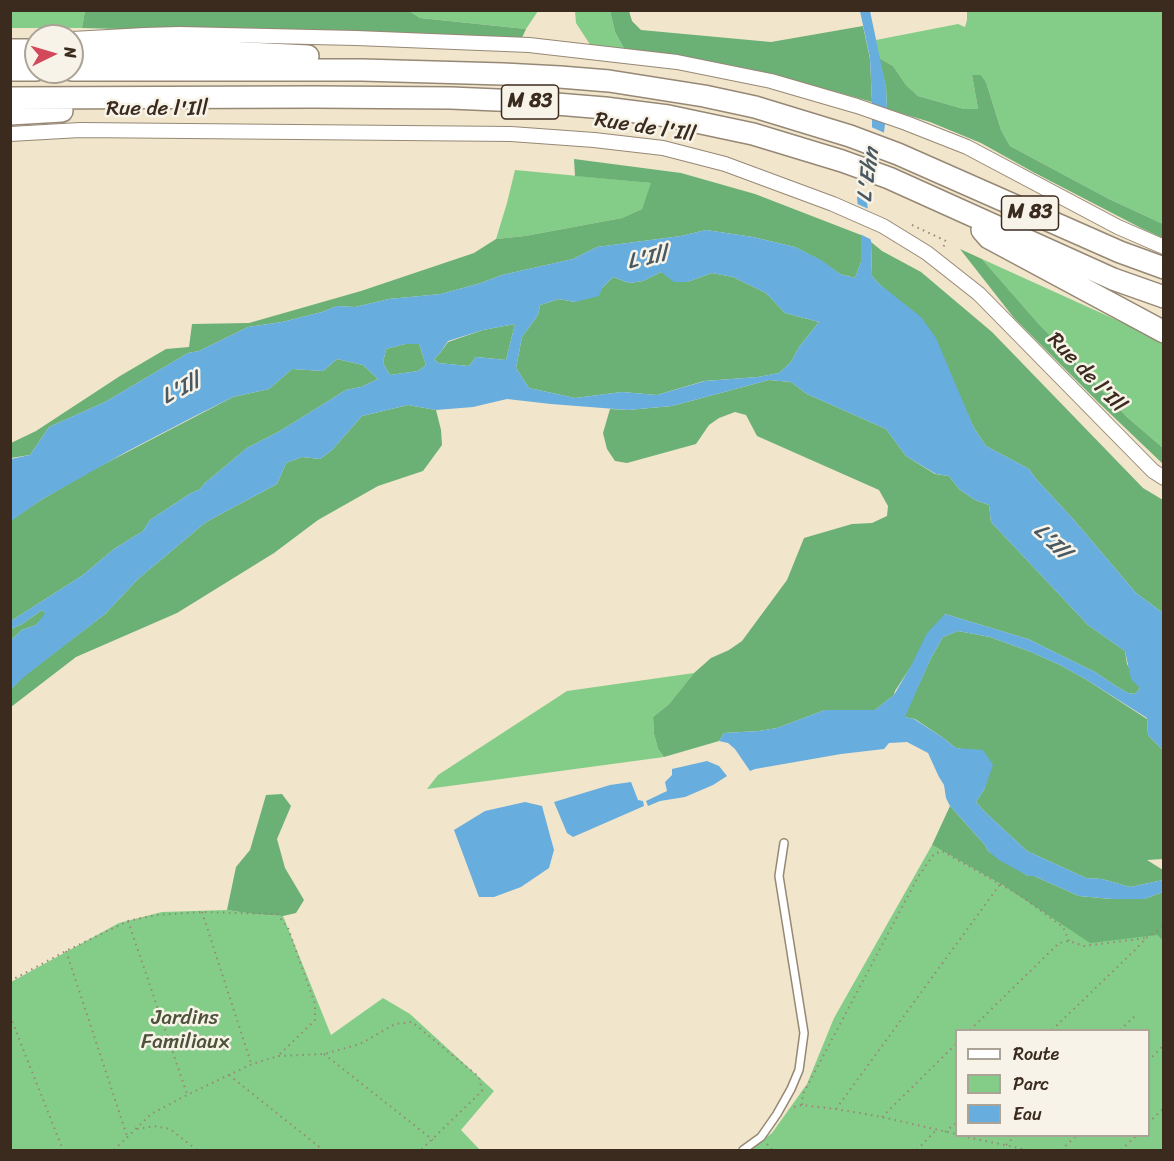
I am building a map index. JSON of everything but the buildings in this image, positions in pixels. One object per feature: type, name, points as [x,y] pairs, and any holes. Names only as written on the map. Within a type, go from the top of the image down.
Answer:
[{"type":"highway","points":[[84,50],[206,51],[344,58],[362,70]]},
{"type":"highway","name":"M 83","points":[[84,70],[362,70],[560,77],[704,96],[755,106],[850,136],[898,154],[1109,248],[1164,268]]},
{"type":"highway","name":"M 83","points":[[10,98],[451,98],[605,108],[668,116],[753,134],[889,178],[1113,279],[1164,297]]},
{"type":"highway","points":[[10,114],[75,110],[179,109],[210,98]]},
{"type":"highway","points":[[968,213],[989,238],[1164,332]]},
{"type":"street","points":[[84,38],[145,34],[356,38],[529,45],[677,62],[771,81],[906,123],[967,147],[1118,226],[1164,247]]},
{"type":"street","name":"Rue de l'Ill","points":[[10,134],[80,130],[511,134],[663,148],[725,164],[833,204],[883,226],[927,252],[979,294],[1153,471],[1164,478]]},
{"type":"lane","points":[[743,1150],[761,1137],[777,1114],[800,1070],[804,1033],[779,876],[784,843]]},
{"type":"path","points":[[912,225],[933,234]]},
{"type":"path","points":[[802,1105],[802,1094],[918,877],[934,854],[942,851],[1001,883],[1064,927],[1069,941]]},
{"type":"path","points":[[836,1109],[1001,883]]},
{"type":"path","points":[[202,912],[252,1064]]},
{"type":"path","points":[[10,981],[128,921],[156,915],[202,912],[277,914],[288,928],[315,1004],[315,1020],[278,1056]]},
{"type":"path","points":[[128,921],[187,1095]]},
{"type":"path","points":[[1053,1029],[1146,938],[1164,926]]},
{"type":"path","points":[[971,1029],[1059,943],[1069,941],[1084,946],[1146,938]]},
{"type":"path","points":[[66,951],[128,1137]]},
{"type":"path","points":[[1121,1029],[1136,1015]]},
{"type":"path","points":[[10,1016],[63,1150]]},
{"type":"path","points":[[114,1150],[151,1114],[252,1064],[278,1056],[324,1054],[360,1044],[395,1024],[412,1022],[479,1077],[482,1091],[422,1150]]},
{"type":"path","points":[[882,1117],[955,1046]]},
{"type":"path","points":[[1150,1060],[1164,1046]]},
{"type":"path","points":[[324,1054],[433,1140]]},
{"type":"path","points":[[229,1075],[323,1150]]},
{"type":"path","points":[[777,1114],[802,1105],[882,1117],[955,1134]]},
{"type":"path","points":[[1150,1122],[1164,1108]]},
{"type":"path","points":[[945,1132],[955,1125]]},
{"type":"path","points":[[134,1130],[154,1126],[170,1129],[196,1150]]},
{"type":"path","points":[[917,1150],[936,1130]]},
{"type":"path","points":[[967,1137],[1028,1150]]},
{"type":"path","points":[[1006,1145],[1014,1137]]},
{"type":"path","points":[[1061,1150],[1075,1137]]},
{"type":"path","points":[[1121,1150],[1135,1137]]},
{"type":"green space","points":[[11,10],[85,11],[83,24],[24,24],[24,28],[11,28]]},
{"type":"green space","points":[[407,10],[420,18],[526,29],[521,40],[84,28],[85,11]]},
{"type":"green space","points":[[407,11],[538,11],[526,29],[420,18]]},
{"type":"green space","points":[[575,11],[610,11],[615,32],[625,50],[591,46],[576,23]]},
{"type":"green space","points":[[610,11],[629,11],[632,21],[641,30],[771,42],[863,26],[870,59],[872,102],[731,68],[625,50],[615,32]]},
{"type":"green space","points":[[967,11],[1163,11],[1163,224],[1109,199],[1010,146],[1001,130],[986,82],[981,75],[972,75],[978,109],[964,109],[918,96],[906,85],[893,66],[879,58],[876,40],[958,24],[965,27]]},
{"type":"green space","points":[[879,58],[893,66],[906,85],[918,96],[964,109],[978,109],[972,75],[981,75],[986,82],[1001,130],[1010,146],[1109,199],[1163,224],[1163,238],[981,143],[930,122],[887,109],[886,87]]},
{"type":"green space","points":[[574,159],[681,173],[755,194],[861,235],[861,262],[855,278],[840,274],[795,247],[753,237],[706,230],[681,236],[597,247],[573,259],[502,275],[441,294],[389,299],[355,307],[337,306],[282,322],[248,327],[199,351],[188,353],[105,402],[49,427],[30,455],[11,458],[11,443],[36,431],[166,349],[189,347],[192,324],[249,323],[361,291],[474,253],[496,239],[525,236],[622,218],[642,209],[651,183],[575,176]]},
{"type":"green space","points":[[515,170],[652,183],[642,209],[622,218],[525,236],[496,239]]},
{"type":"green space","points":[[871,242],[882,251],[921,272],[992,332],[1143,488],[1163,500],[1163,613],[1136,593],[1029,469],[986,446],[974,428],[959,395],[892,295],[872,276]]},
{"type":"green space","points":[[960,249],[982,259],[1037,322],[1127,417],[1163,448],[1163,464],[1014,318]]},
{"type":"green space","points":[[982,259],[1163,341],[1163,448],[1127,417],[1037,322]]},
{"type":"green space","points":[[661,272],[687,282],[712,273],[733,277],[766,293],[785,313],[819,322],[799,347],[791,362],[779,373],[704,381],[657,395],[622,392],[575,398],[529,388],[516,368],[522,337],[538,315],[540,305],[559,299],[575,302],[602,288],[613,277],[629,283],[643,281]]},
{"type":"green space","points":[[515,324],[506,360],[476,357],[469,366],[438,363],[434,359],[448,342],[483,330]]},
{"type":"green space","points":[[405,344],[419,344],[426,365],[418,371],[390,375],[383,363],[386,349]]},
{"type":"green space","points":[[337,359],[363,365],[378,379],[361,387],[346,390],[280,431],[247,448],[199,490],[150,520],[143,531],[114,549],[83,575],[11,621],[10,521],[89,472],[233,397],[269,389],[292,369],[323,371]]},
{"type":"green space","points":[[769,380],[791,382],[807,394],[886,429],[906,456],[935,474],[949,476],[959,489],[975,500],[989,505],[991,522],[1088,625],[1125,651],[1127,664],[1140,688],[1135,694],[1128,693],[1095,672],[1028,639],[945,614],[894,695],[875,710],[825,710],[777,728],[724,733],[719,741],[664,757],[658,749],[653,717],[669,704],[694,673],[711,658],[742,641],[787,580],[804,538],[852,524],[872,523],[887,516],[888,506],[879,490],[757,436],[746,415],[735,412],[709,425],[696,444],[627,463],[615,461],[607,449],[603,433],[610,409],[628,410],[672,406]]},
{"type":"green space","points":[[408,405],[436,410],[441,430],[442,445],[423,471],[378,486],[318,520],[274,553],[177,613],[76,657],[11,707],[11,689],[24,676],[105,614],[138,579],[206,522],[277,484],[286,463],[302,457],[320,459],[332,450],[362,416]]},
{"type":"green space","points":[[42,610],[46,614],[36,625],[22,630],[11,640],[11,629]]},
{"type":"green space","points":[[958,631],[990,637],[1060,665],[1147,719],[1148,735],[1163,750],[1163,859],[1147,860],[1163,870],[1163,880],[1130,887],[1102,879],[1086,878],[1027,851],[976,802],[985,788],[960,748],[956,748],[915,719],[904,717],[943,637]]},
{"type":"green space","points":[[694,673],[669,704],[653,717],[658,749],[664,757],[427,789],[438,775],[567,691]]},
{"type":"green space","points":[[282,794],[291,806],[277,839],[285,868],[304,900],[296,913],[283,916],[227,910],[236,867],[250,850],[266,795]]},
{"type":"green space","points":[[950,806],[988,851],[1028,876],[1034,876],[1079,896],[1144,899],[1163,892],[1163,941],[1157,935],[1090,943],[1006,887],[932,845]]},
{"type":"green space","points":[[932,845],[1006,887],[1157,935],[1163,941],[1163,1150],[749,1150],[772,1133],[807,1084],[834,1018]]},
{"type":"green space","name":"Jardins Familiaux","points":[[227,910],[283,916],[331,1035],[383,998],[410,1014],[494,1091],[461,1130],[480,1150],[11,1150],[11,982],[119,923],[162,912]]},
{"type":"water","points":[[860,11],[870,11],[886,87],[887,109],[884,132],[867,201],[872,276],[921,317],[936,338],[974,428],[986,446],[1029,469],[1136,593],[1163,613],[1163,750],[1148,735],[1147,718],[1087,680],[1031,652],[990,637],[958,631],[943,637],[931,658],[905,717],[914,719],[956,748],[983,750],[993,765],[985,788],[976,802],[1027,851],[1086,878],[1102,879],[1130,887],[1163,880],[1163,892],[1144,899],[1079,896],[1034,876],[1028,876],[999,860],[988,851],[950,806],[944,785],[928,753],[907,742],[889,743],[884,749],[841,754],[750,771],[735,749],[728,743],[719,741],[724,733],[777,728],[825,710],[875,710],[894,695],[927,633],[945,614],[1028,639],[1095,672],[1128,693],[1135,694],[1140,688],[1131,679],[1125,651],[1088,625],[991,522],[989,505],[975,500],[959,489],[949,476],[936,474],[906,456],[886,429],[807,394],[791,382],[769,380],[672,406],[628,410],[507,399],[473,407],[436,410],[408,405],[362,416],[332,450],[320,459],[302,457],[286,463],[277,484],[206,522],[138,579],[105,614],[11,689],[11,640],[22,630],[36,625],[45,614],[42,610],[11,629],[11,621],[83,575],[114,549],[143,531],[150,520],[199,490],[247,448],[280,431],[346,390],[361,387],[378,379],[363,365],[337,359],[323,371],[292,369],[269,389],[233,397],[193,417],[41,500],[11,521],[11,459],[30,455],[49,427],[105,402],[188,353],[199,351],[248,327],[282,322],[337,306],[355,307],[389,299],[441,294],[502,275],[573,259],[597,247],[681,236],[706,230],[753,237],[795,247],[821,260],[840,274],[855,278],[861,262],[857,198],[872,127],[870,58]],"holes":[[[661,272],[674,282],[687,282],[712,273],[733,277],[766,293],[785,313],[819,322],[799,347],[791,362],[779,373],[705,381],[657,395],[622,392],[575,398],[529,388],[516,368],[522,337],[538,315],[540,305],[559,299],[575,302],[599,296],[602,288],[613,277],[629,283],[643,281]],[[515,324],[506,360],[476,357],[469,366],[438,363],[434,359],[448,341],[483,330]],[[405,344],[419,344],[426,365],[418,371],[390,375],[383,363],[386,349]]]},
{"type":"water","points":[[707,761],[719,766],[727,776],[685,797],[660,801],[648,806],[646,801],[667,791],[665,782],[672,775],[672,769]]},
{"type":"water","points":[[631,782],[638,800],[643,801],[644,806],[573,837],[567,833],[554,802],[610,785]]},
{"type":"water","points":[[525,802],[542,806],[554,850],[549,868],[521,887],[494,897],[479,897],[454,830],[485,811]]},
{"type":"pier","points":[[869,126],[887,134],[870,201],[855,195]]},
{"type":"pier","points":[[855,203],[871,210],[874,241],[858,233]]},
{"type":"water label","name":"L'Ehn","points":[[869,175]]},
{"type":"water label","name":"L'Ill","points":[[647,259]]},
{"type":"water label","name":"L'Ill","points":[[181,390]]},
{"type":"water label","name":"L'Ill","points":[[1051,542]]}]
